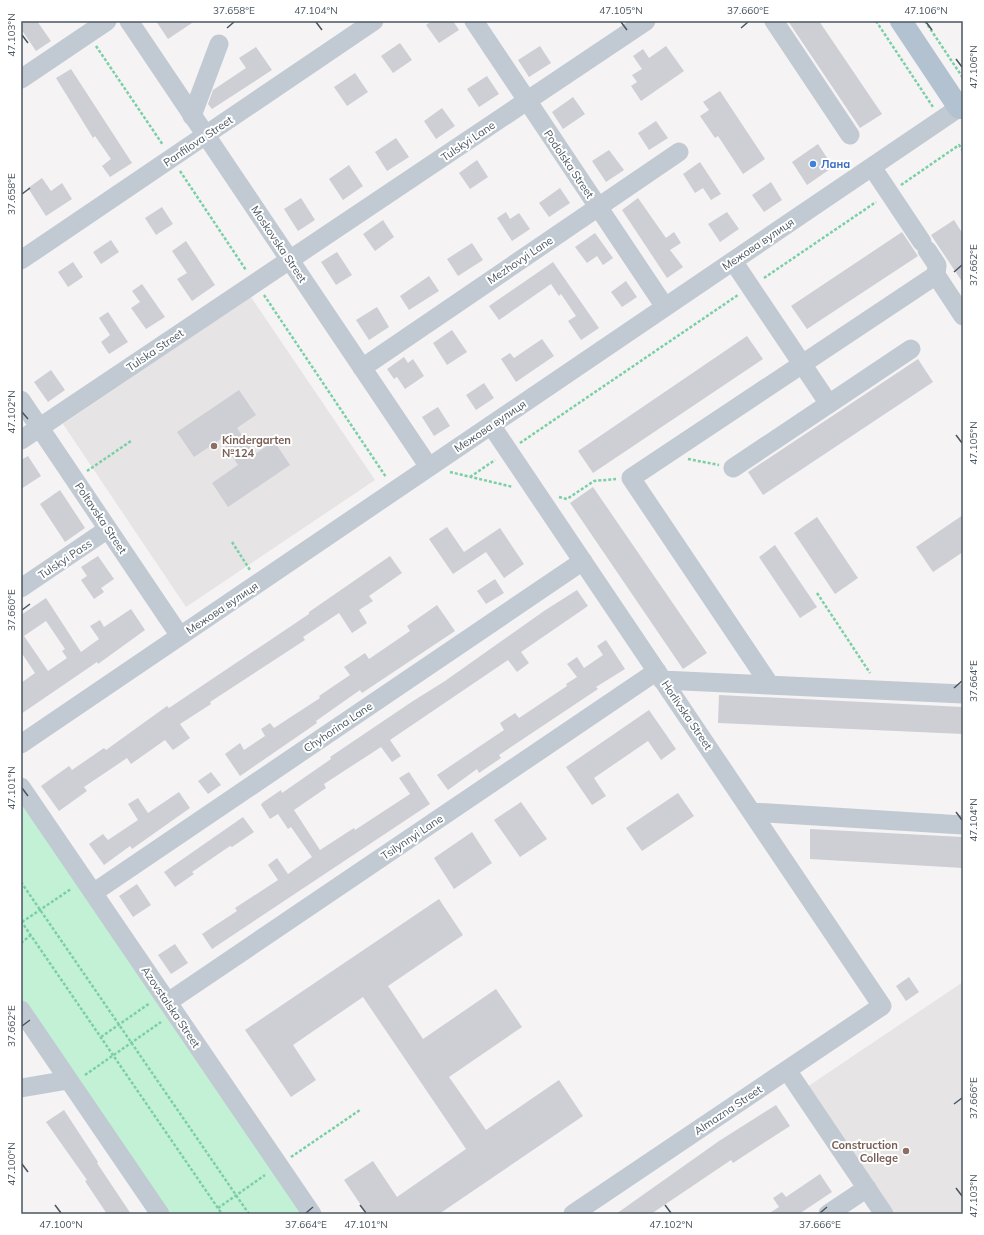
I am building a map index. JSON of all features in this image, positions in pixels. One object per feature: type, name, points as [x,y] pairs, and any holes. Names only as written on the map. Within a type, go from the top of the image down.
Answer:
[{"type":"main road","points":[[901,21],[962,109]]},
{"type":"street","points":[[21,79],[107,21]]},
{"type":"street","name":"Moskovska Street","points":[[129,21],[429,467]]},
{"type":"street","name":"Panfilova Street","points":[[21,260],[374,21]]},
{"type":"street","name":"Podolska Street","points":[[474,21],[665,307]]},
{"type":"street","name":"Tulskyi Lane","points":[[289,260],[646,21]]},
{"type":"street","points":[[774,21],[850,135]]},
{"type":"street","points":[[192,116],[220,44]]},
{"type":"street","name":"Межова вулиця","points":[[21,744],[872,167],[962,109]]},
{"type":"street","name":"Mezhovyi Lane","points":[[362,368],[679,152]]},
{"type":"street","points":[[872,167],[937,265],[936,275],[963,316]]},
{"type":"street","name":"Tulska Street","points":[[21,440],[289,260]]},
{"type":"street","points":[[733,261],[829,404]]},
{"type":"street","points":[[770,685],[631,478],[936,275]]},
{"type":"street","points":[[733,468],[911,349]]},
{"type":"street","name":"Poltavska Street","points":[[21,400],[180,636]]},
{"type":"street","name":"Horlivska Street","points":[[491,425],[882,1006]]},
{"type":"street","name":"Tulskyi Pass","points":[[21,588],[108,529]]},
{"type":"street","name":"Chyhorina Lane","points":[[93,893],[583,561]]},
{"type":"street","points":[[660,676],[770,685],[963,694]]},
{"type":"street","name":"Tsilynnyi Lane","points":[[168,1003],[660,676]]},
{"type":"street","name":"Azovstalska Street","points":[[24,794],[312,1214]]},
{"type":"street","points":[[752,812],[963,826]]},
{"type":"street","name":"Almazna Street","points":[[573,1214],[882,1006]]},
{"type":"street","points":[[21,1010],[160,1214]]},
{"type":"street","points":[[787,1070],[884,1214]]},
{"type":"street","points":[[21,1088],[70,1082]]},
{"type":"street","points":[[828,1214],[867,1188]]},
{"type":"path","points":[[876,21],[935,110]]},
{"type":"path","points":[[925,21],[963,78]]},
{"type":"path","points":[[88,34],[388,481]]},
{"type":"path","points":[[470,477],[959,145],[963,151]]},
{"type":"path","points":[[75,479],[131,441]]},
{"type":"path","points":[[667,455],[733,468]]},
{"type":"path","points":[[429,467],[567,499],[594,481],[631,478]]},
{"type":"path","points":[[232,542],[252,573]]},
{"type":"path","points":[[817,594],[881,690]]},
{"type":"path","points":[[21,882],[249,1214]]},
{"type":"path","points":[[72,888],[21,922],[222,1214]]},
{"type":"path","points":[[21,943],[31,935]]},
{"type":"path","points":[[101,1037],[119,1024],[168,1003]]},
{"type":"path","points":[[70,1082],[131,1043],[168,1003]]},
{"type":"path","points":[[287,1160],[360,1110]]},
{"type":"path","points":[[218,1208],[267,1174]]},
{"type":"shaded area","name":"Kindergarten №124","points":[[251,297],[375,480],[186,607],[63,424]]},
{"type":"shaded area","name":"Construction College","points":[[963,982],[963,1214],[892,1214],[807,1087]]},
{"type":"green space","points":[[21,800],[308,1214],[165,1214],[21,1005]]},
{"type":"building","points":[[21,21],[37,21],[51,41],[36,51],[21,29]]},
{"type":"building","points":[[156,21],[195,21],[168,39]]},
{"type":"building","points":[[432,21],[453,21],[459,30],[439,43],[426,25]]},
{"type":"building","points":[[788,21],[819,21],[882,114],[860,128]]},
{"type":"building","points":[[400,43],[412,60],[393,73],[381,56]]},
{"type":"building","points":[[540,46],[551,63],[529,77],[518,60]]},
{"type":"building","points":[[666,46],[684,71],[641,101],[631,86],[637,82],[632,75],[642,69],[633,56],[643,49],[649,58]]},
{"type":"building","points":[[256,47],[272,70],[212,109],[208,104],[213,90],[246,68],[239,58]]},
{"type":"building","points":[[71,69],[132,163],[110,177],[102,166],[111,159],[95,136],[93,138],[56,78]]},
{"type":"building","points":[[355,73],[368,92],[347,106],[334,87]]},
{"type":"building","points":[[487,76],[499,94],[479,107],[467,89]]},
{"type":"building","points":[[720,91],[765,159],[743,174],[718,136],[715,138],[700,116],[709,110],[703,102]]},
{"type":"building","points":[[573,97],[585,114],[563,129],[552,112]]},
{"type":"building","points":[[442,108],[455,126],[436,139],[424,121]]},
{"type":"building","points":[[656,121],[668,138],[649,150],[638,133]]},
{"type":"building","points":[[396,138],[409,157],[387,171],[375,152]]},
{"type":"building","points":[[818,144],[833,167],[807,185],[792,162]]},
{"type":"building","points":[[609,150],[624,170],[606,182],[592,161]]},
{"type":"building","points":[[477,160],[488,177],[470,189],[459,173]]},
{"type":"building","points":[[700,162],[721,194],[711,200],[703,188],[695,193],[683,174]]},
{"type":"building","points":[[349,165],[363,186],[343,200],[329,179]]},
{"type":"building","points":[[42,178],[51,191],[62,183],[72,199],[46,216],[28,188]]},
{"type":"building","points":[[771,182],[782,200],[764,212],[752,195]]},
{"type":"building","points":[[560,188],[570,203],[549,217],[539,203]]},
{"type":"building","points":[[301,198],[315,220],[298,231],[284,209]]},
{"type":"building","points":[[638,198],[666,238],[674,232],[681,243],[670,250],[683,267],[667,278],[622,210]]},
{"type":"building","points":[[162,207],[173,224],[156,235],[145,218]]},
{"type":"building","points":[[506,212],[510,219],[519,213],[530,229],[512,241],[497,218]]},
{"type":"building","points":[[727,212],[739,229],[720,242],[708,224]]},
{"type":"building","points":[[383,220],[394,237],[375,251],[363,234]]},
{"type":"building","points":[[954,220],[963,234],[963,283],[931,235]]},
{"type":"building","points":[[902,232],[918,256],[807,329],[791,306]]},
{"type":"building","points":[[595,233],[613,258],[603,265],[597,256],[587,263],[575,247]]},
{"type":"building","points":[[111,240],[119,252],[101,264],[93,252]]},
{"type":"building","points":[[186,241],[215,285],[192,301],[177,279],[187,273],[172,251]]},
{"type":"building","points":[[472,243],[483,260],[458,276],[447,259]]},
{"type":"building","points":[[337,252],[352,275],[336,285],[321,262]]},
{"type":"building","points":[[73,262],[83,277],[68,287],[58,272]]},
{"type":"building","points":[[553,262],[599,328],[581,340],[568,321],[576,316],[561,294],[559,296],[551,284],[499,320],[489,306]]},
{"type":"building","points":[[429,276],[439,291],[409,310],[400,296]]},
{"type":"building","points":[[626,281],[637,297],[622,307],[611,292]]},
{"type":"building","points":[[142,284],[165,317],[146,329],[131,308],[140,302],[132,291]]},
{"type":"building","points":[[377,307],[389,327],[369,340],[356,320]]},
{"type":"building","points":[[108,312],[128,342],[109,354],[101,342],[110,335],[99,318]]},
{"type":"building","points":[[452,330],[467,352],[447,365],[433,343]]},
{"type":"building","points":[[747,336],[763,359],[593,473],[578,451]]},
{"type":"building","points":[[542,339],[554,356],[516,382],[501,359],[510,353],[514,358]]},
{"type":"building","points":[[404,357],[408,363],[413,359],[424,376],[405,389],[397,377],[394,379],[387,369]]},
{"type":"building","points":[[918,359],[933,382],[763,495],[748,472]]},
{"type":"building","points":[[51,370],[65,390],[48,402],[34,382]]},
{"type":"building","points":[[484,383],[494,398],[476,410],[466,395]]},
{"type":"building","points":[[239,390],[256,415],[237,428],[255,454],[274,441],[290,465],[228,507],[212,483],[238,465],[221,439],[194,457],[177,432]]},
{"type":"building","points":[[438,407],[450,426],[434,436],[422,417]]},
{"type":"building","points":[[28,456],[41,476],[21,489],[21,460]]},
{"type":"building","points":[[593,487],[707,653],[683,669],[570,503]]},
{"type":"building","points":[[60,490],[85,528],[65,542],[40,504]]},
{"type":"building","points":[[963,515],[963,552],[933,572],[916,547]]},
{"type":"building","points":[[817,517],[858,578],[835,594],[794,533]]},
{"type":"building","points":[[447,527],[464,552],[500,528],[524,564],[504,578],[486,552],[453,574],[429,539]]},
{"type":"building","points":[[775,545],[817,607],[800,618],[759,557]]},
{"type":"building","points":[[98,556],[114,579],[101,588],[104,592],[94,599],[81,580],[87,576],[81,567]]},
{"type":"building","points":[[390,556],[402,573],[369,596],[373,601],[359,610],[367,623],[352,633],[339,613],[303,637],[305,640],[210,702],[211,704],[180,724],[190,738],[173,750],[165,740],[131,764],[127,758],[84,787],[87,791],[59,811],[41,786],[69,766],[72,770],[104,748],[106,750],[167,706],[169,708],[309,614],[309,612]]},
{"type":"building","points":[[495,579],[504,593],[486,604],[477,591]]},
{"type":"building","points":[[577,590],[588,606],[521,652],[529,663],[517,672],[508,660],[390,740],[401,756],[392,762],[381,747],[324,784],[326,788],[294,810],[320,850],[354,828],[355,830],[410,794],[399,778],[409,772],[430,804],[212,949],[202,934],[237,911],[235,908],[278,880],[268,865],[277,858],[288,874],[312,857],[291,827],[288,829],[278,814],[270,819],[261,805],[262,803],[281,790],[282,793],[331,759],[330,757],[445,681],[544,611]]},
{"type":"building","points":[[46,598],[81,652],[99,639],[90,626],[100,620],[104,627],[131,609],[145,630],[98,664],[97,662],[21,714],[21,683],[35,673],[21,652],[21,615]],"holes":[[[46,621],[65,649],[62,651],[67,658],[48,671],[24,636]]]},
{"type":"building","points":[[437,605],[455,631],[362,693],[360,690],[316,721],[317,723],[240,776],[225,754],[240,743],[244,750],[265,736],[261,729],[270,723],[274,728],[320,698],[319,696],[350,675],[344,667],[365,653],[369,659],[410,631],[407,626]]},
{"type":"building","points":[[606,640],[625,669],[596,687],[598,689],[499,755],[501,758],[479,773],[477,769],[448,790],[437,775],[504,730],[500,723],[515,713],[519,718],[567,686],[566,684],[577,677],[567,664],[577,657],[584,668],[603,655],[597,646]]},
{"type":"building","points":[[719,695],[963,707],[963,734],[718,723]]},
{"type":"building","points":[[649,710],[676,749],[661,760],[648,741],[594,778],[606,796],[592,805],[566,767]]},
{"type":"building","points":[[211,772],[221,785],[208,794],[198,781]]},
{"type":"building","points":[[179,792],[190,808],[132,849],[130,846],[104,865],[89,844],[103,834],[108,840],[138,820],[128,804],[138,798],[148,813]]},
{"type":"building","points":[[678,793],[694,816],[642,851],[626,828]]},
{"type":"building","points":[[521,802],[547,839],[520,857],[494,820]]},
{"type":"building","points":[[243,817],[254,832],[232,847],[230,846],[192,872],[194,874],[175,887],[164,872]]},
{"type":"building","points":[[810,829],[963,837],[963,868],[810,859]]},
{"type":"building","points":[[472,832],[492,863],[454,889],[434,858]]},
{"type":"building","points":[[137,884],[151,905],[133,917],[119,896]]},
{"type":"building","points":[[439,899],[463,935],[388,986],[423,1039],[496,989],[522,1027],[449,1077],[486,1130],[559,1080],[583,1116],[439,1214],[367,1214],[344,1180],[373,1161],[397,1197],[466,1149],[363,997],[293,1045],[316,1080],[291,1097],[245,1030]]},
{"type":"building","points":[[175,944],[188,963],[171,974],[158,955]]},
{"type":"building","points":[[909,977],[919,992],[906,1001],[896,986]]},
{"type":"building","points":[[776,1105],[790,1126],[733,1163],[731,1160],[651,1214],[616,1214],[719,1141]]},
{"type":"building","points":[[64,1110],[131,1214],[107,1214],[85,1181],[87,1180],[46,1122]]},
{"type":"building","points":[[820,1174],[832,1192],[799,1214],[768,1214],[779,1207],[773,1198],[782,1192],[786,1197]]},
{"type":"place","name":"Лана","points":[[813,164]]},
{"type":"place","name":"Kindergarten №124","points":[[214,446]]},
{"type":"place","name":"Construction College","points":[[906,1151]]}]
